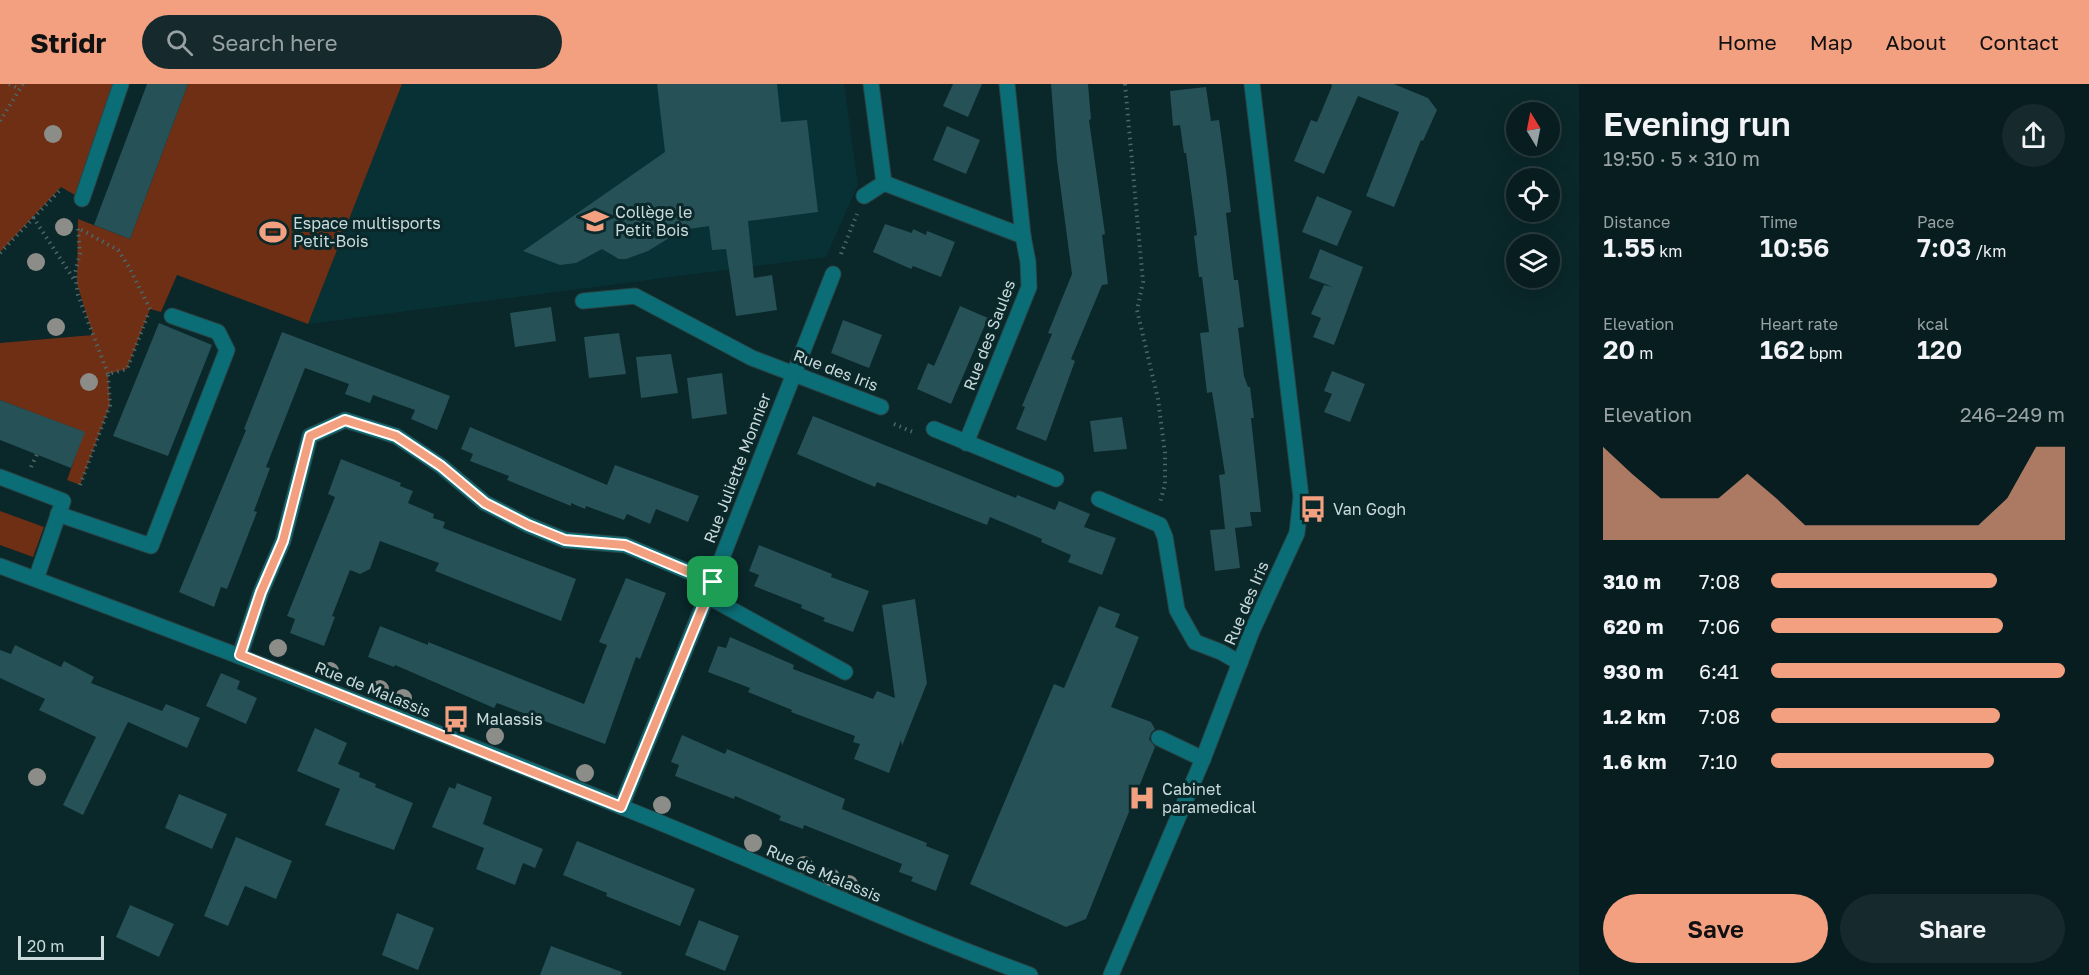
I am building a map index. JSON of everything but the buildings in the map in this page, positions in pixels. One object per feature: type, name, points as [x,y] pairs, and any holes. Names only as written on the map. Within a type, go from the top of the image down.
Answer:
[{"type":"street","points":[[82,199],[121,84]]},
{"type":"street","points":[[871,84],[884,183]]},
{"type":"street","name":"Rue des Saules","points":[[966,443],[1029,286],[1007,84]]},
{"type":"street","name":"Rue des Iris","points":[[1160,525],[1165,537],[1177,610],[1195,642],[1221,652],[1240,663],[1297,533],[1301,497],[1252,84]]},
{"type":"street","points":[[864,196],[884,183]]},
{"type":"street","points":[[884,183],[1023,237]]},
{"type":"street","name":"Rue Juliette Monnier","points":[[621,807],[710,589],[833,274]]},
{"type":"street","name":"Rue des Iris","points":[[584,302],[635,296],[752,358],[881,407]]},
{"type":"street","points":[[58,514],[151,546],[227,350],[218,332],[172,316]]},
{"type":"street","points":[[240,655],[261,592],[283,541],[310,436],[345,420],[396,436],[441,466],[485,503],[528,525],[565,540],[625,545],[710,589],[845,672]]},
{"type":"street","points":[[934,429],[1056,479]]},
{"type":"street","points":[[0,477],[63,501],[36,579]]},
{"type":"street","points":[[1099,499],[1160,525]]},
{"type":"street","name":"Rue de Malassis","points":[[0,566],[240,655],[621,807],[927,937],[1030,975]]},
{"type":"street","points":[[1111,975],[1203,759],[1240,663]]},
{"type":"street","points":[[1159,738],[1203,759]]},
{"type":"path","points":[[9,84],[20,89]]},
{"type":"path","points":[[0,121],[23,84]]},
{"type":"path","points":[[1125,84],[1143,282],[1137,310],[1158,399],[1165,453],[1165,484],[1159,504],[1160,525]]},
{"type":"path","points":[[0,252],[61,187],[82,199]]},
{"type":"path","points":[[833,274],[864,196]]},
{"type":"path","points":[[33,217],[77,284]]},
{"type":"path","points":[[80,485],[110,405],[108,374],[84,313],[75,273],[80,253],[78,228],[118,250],[150,309],[172,316]]},
{"type":"path","points":[[108,374],[127,369],[150,309]]},
{"type":"path","name":"Rue des Iris","points":[[881,407],[876,416],[930,440],[934,429]]},
{"type":"shaded area","points":[[0,84],[121,84],[82,199],[61,187],[0,252]]},
{"type":"shaded area","points":[[188,84],[402,84],[308,324],[177,275],[161,312],[150,309],[127,369],[108,374],[110,405],[80,485],[67,480],[84,432],[0,400],[0,343],[93,335],[77,284],[78,219],[130,239]]},
{"type":"shaded area","name":"Collège le Petit Bois","points":[[402,84],[844,84],[858,185],[826,257],[308,324]]},
{"type":"shaded area","points":[[0,511],[44,527],[33,557],[0,545]]},
{"type":"place","name":"Collège le Petit Bois","points":[[595,221]]},
{"type":"place","name":"Espace multisports Petit-Bois","points":[[273,232]]},
{"type":"place","name":"Van Gogh","points":[[1313,509]]},
{"type":"place","name":"Malassis","points":[[456,719]]},
{"type":"place","name":"Cabinet paramedical","points":[[1142,798]]},
{"type":"route","points":[[345,420],[396,436],[441,466],[485,503],[528,525],[565,540],[625,545],[713,582],[621,807],[240,655],[261,592],[283,541],[310,436],[345,420]]}]
